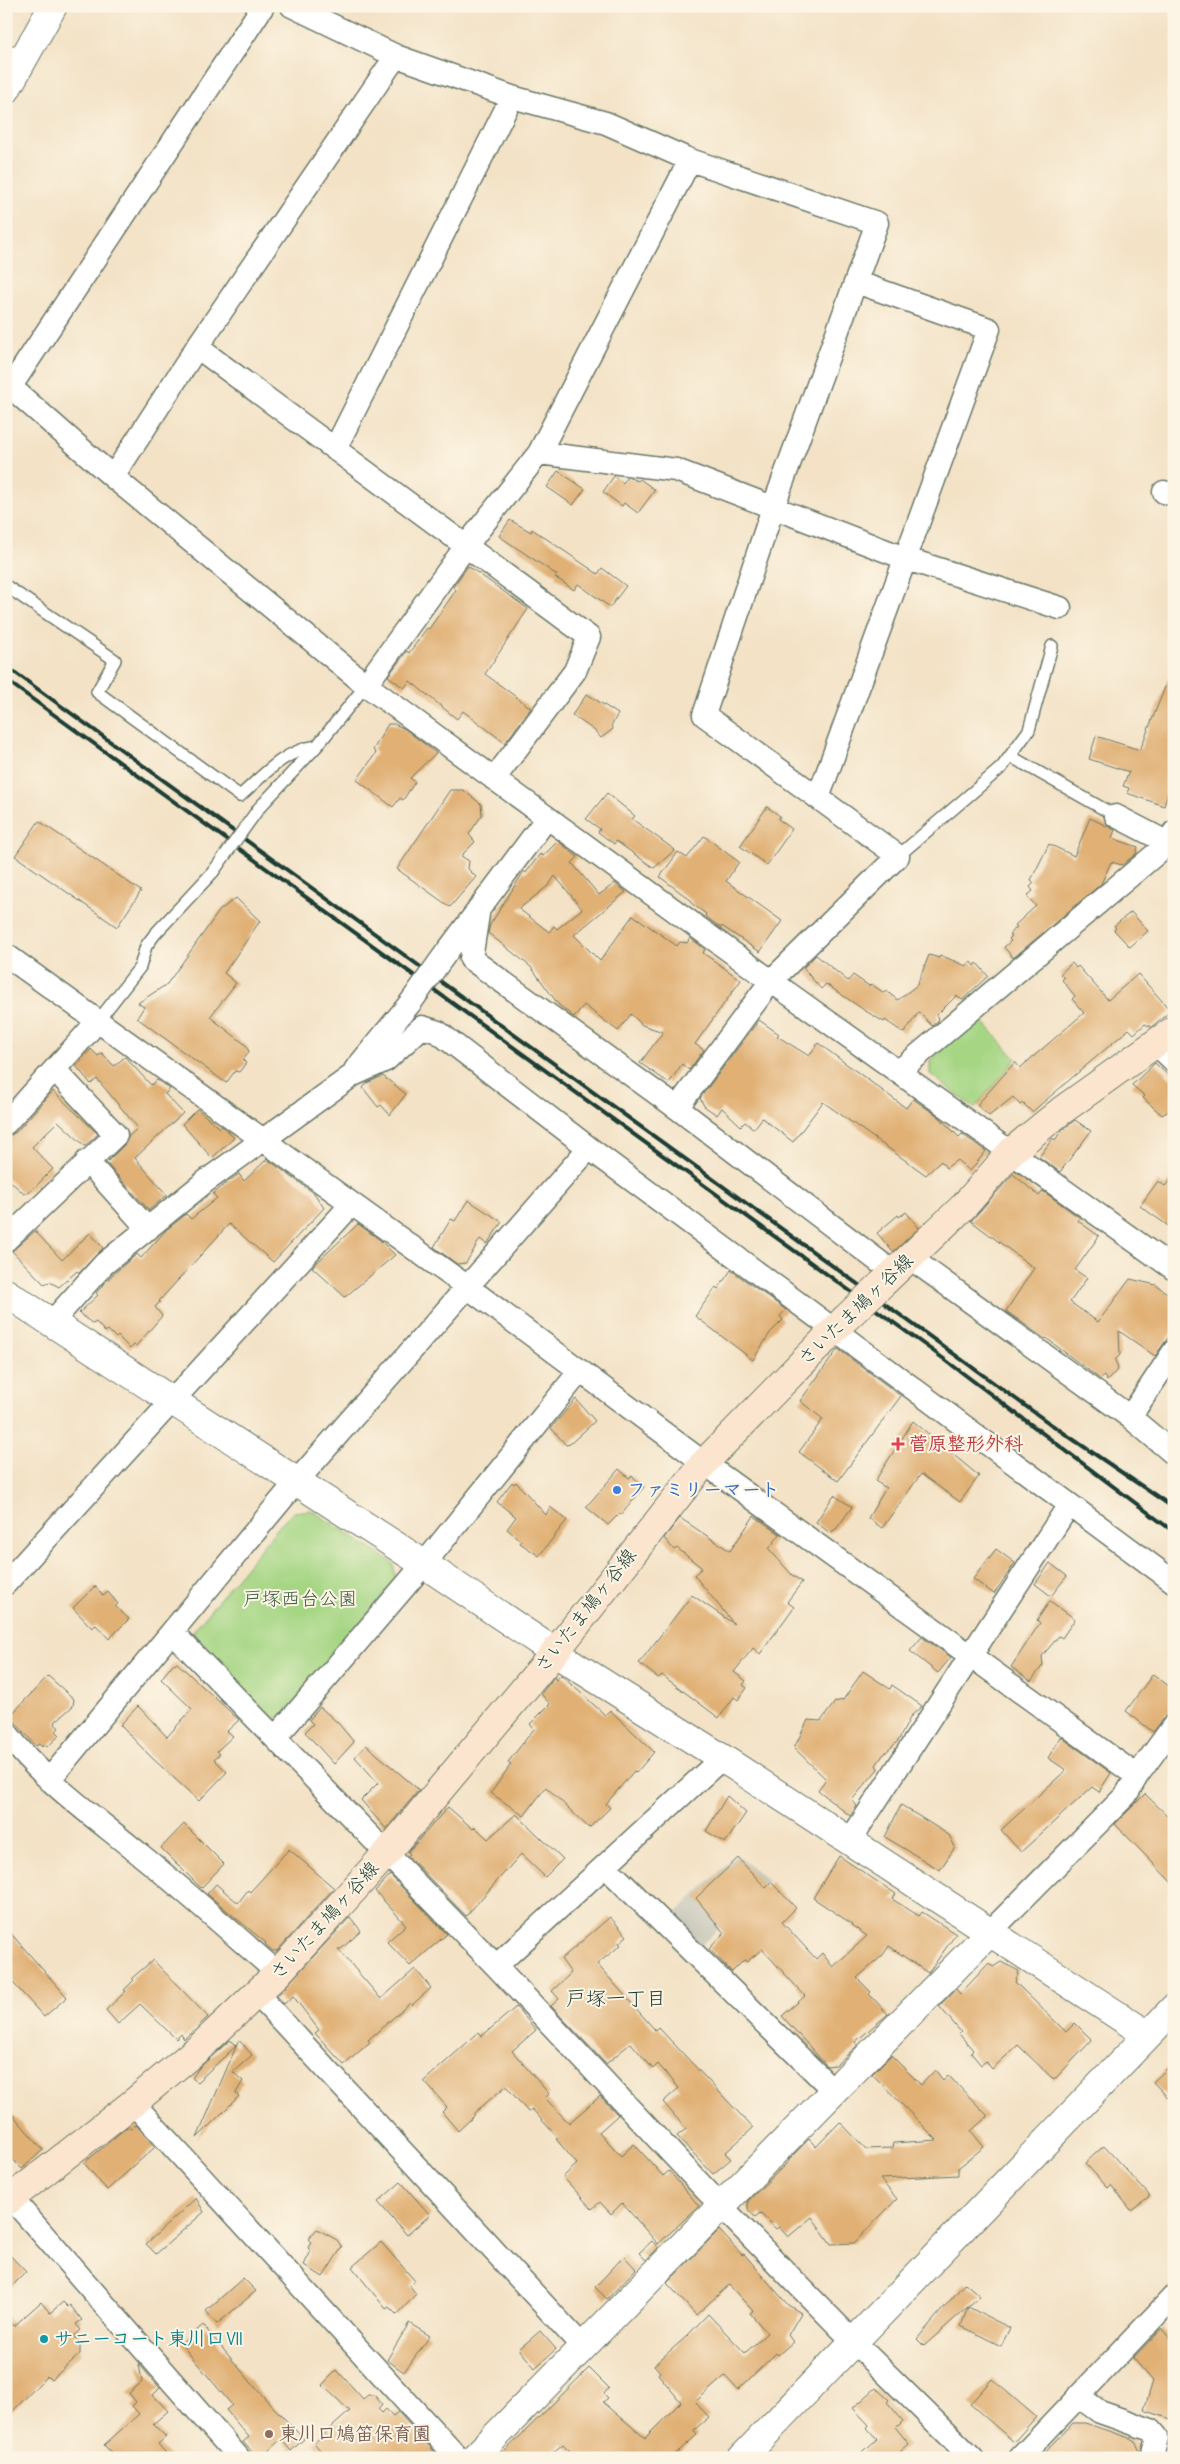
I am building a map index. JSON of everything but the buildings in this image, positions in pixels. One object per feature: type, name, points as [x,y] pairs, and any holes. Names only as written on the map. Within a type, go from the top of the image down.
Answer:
[{"type":"main road","name":"さいたま鳩ヶ谷線","points":[[8,2197],[133,2103],[257,1994],[278,1973],[386,1854],[555,1652],[704,1463],[839,1324],[965,1205],[1012,1151],[1061,1111],[1168,1044]]},
{"type":"street","points":[[6,90],[14,59],[53,6]]},
{"type":"street","points":[[263,6],[8,385],[113,476],[366,685],[771,981],[1012,1151],[1174,1269]]},
{"type":"street","points":[[292,6],[396,56],[512,97],[606,123],[690,160],[877,223],[773,508],[704,715],[898,856],[771,981],[677,1108]]},
{"type":"street","points":[[113,476],[197,347],[396,56]]},
{"type":"street","points":[[335,448],[512,97]]},
{"type":"street","points":[[366,685],[466,546],[539,453],[690,160]]},
{"type":"street","points":[[818,798],[907,559],[989,329],[856,282]]},
{"type":"street","points":[[197,347],[589,637],[575,671],[494,779]]},
{"type":"street","points":[[539,453],[676,470],[907,559],[1060,608]]},
{"type":"street","points":[[898,1072],[1173,840],[1116,816]]},
{"type":"street","points":[[353,1075],[357,1066],[378,1044],[411,1002],[547,818]]},
{"type":"street","points":[[479,908],[471,959],[677,1108],[896,1271],[1130,1417],[1174,1454]]},
{"type":"street","points":[[6,954],[262,1141],[466,1286],[704,1463],[1137,1776]]},
{"type":"street","points":[[6,1123],[98,1021]]},
{"type":"street","points":[[51,1323],[104,1264],[206,1181],[353,1075],[386,1060],[422,1027],[438,1032],[590,1148],[839,1324],[1069,1505],[1174,1582]]},
{"type":"street","points":[[6,1240],[116,1134],[55,1070]]},
{"type":"street","points":[[49,1780],[173,1633],[296,1481],[466,1286],[590,1148]]},
{"type":"street","points":[[87,1161],[148,1228]]},
{"type":"street","points":[[6,1583],[351,1204]]},
{"type":"street","points":[[6,1293],[171,1402],[424,1564],[555,1652],[722,1758],[1148,2036]]},
{"type":"street","points":[[1130,1417],[1171,1363]]},
{"type":"street","points":[[276,1737],[424,1564],[580,1371]]},
{"type":"street","points":[[849,1842],[1069,1505]]},
{"type":"street","points":[[173,1633],[276,1737],[386,1854],[496,1966],[720,2205],[854,2342],[972,2458]]},
{"type":"street","points":[[474,2458],[833,2090],[1126,1795],[1137,1776],[1174,1725]]},
{"type":"street","points":[[6,1732],[16,1746],[49,1780],[166,1876],[278,1973]]},
{"type":"street","points":[[496,1966],[722,1758]]},
{"type":"street","points":[[606,1866],[833,2090]]},
{"type":"street","points":[[257,1994],[582,2346]]},
{"type":"street","points":[[742,2458],[1174,2008]]},
{"type":"street","points":[[133,2103],[458,2458]]},
{"type":"street","points":[[8,2197],[239,2458]]},
{"type":"street","points":[[1020,2458],[1174,2296]]},
{"type":"street","points":[[1078,2396],[1100,2412],[1151,2430],[1157,2437],[1152,2458]]},
{"type":"lane","points":[[6,586],[115,660],[96,692],[240,796],[286,755],[303,748],[316,746]]},
{"type":"lane","points":[[898,856],[1002,767],[1029,730],[1052,646]]},
{"type":"lane","points":[[98,1021],[140,967],[146,946],[155,934],[213,872],[259,808],[316,746],[366,685]]},
{"type":"lane","points":[[1010,756],[1116,816]]},
{"type":"shaded area","points":[[737,1855],[768,1881],[699,1947],[671,1918]]},
{"type":"green space","points":[[979,1017],[1016,1059],[974,1108],[930,1074],[930,1060]]},
{"type":"green space","name":"戸塚西台公園","points":[[311,1510],[393,1563],[396,1580],[282,1718],[266,1718],[193,1640],[194,1630],[285,1519],[294,1512]]},
{"type":"railway","points":[[6,666],[1049,1423],[1174,1508]]},
{"type":"railway","points":[[6,680],[944,1359],[1174,1532]]},
{"type":"place","name":"菅原整形外科","points":[[898,1444]]},
{"type":"place","name":"ファミリーマート","points":[[617,1490]]},
{"type":"place","name":"サニーコート東川口Ⅶ","points":[[44,2339]]},
{"type":"place","name":"東川口鳩笛保育園","points":[[269,2434]]},
{"type":"district","name":"戸塚一丁目","points":[[616,1999]]}]
